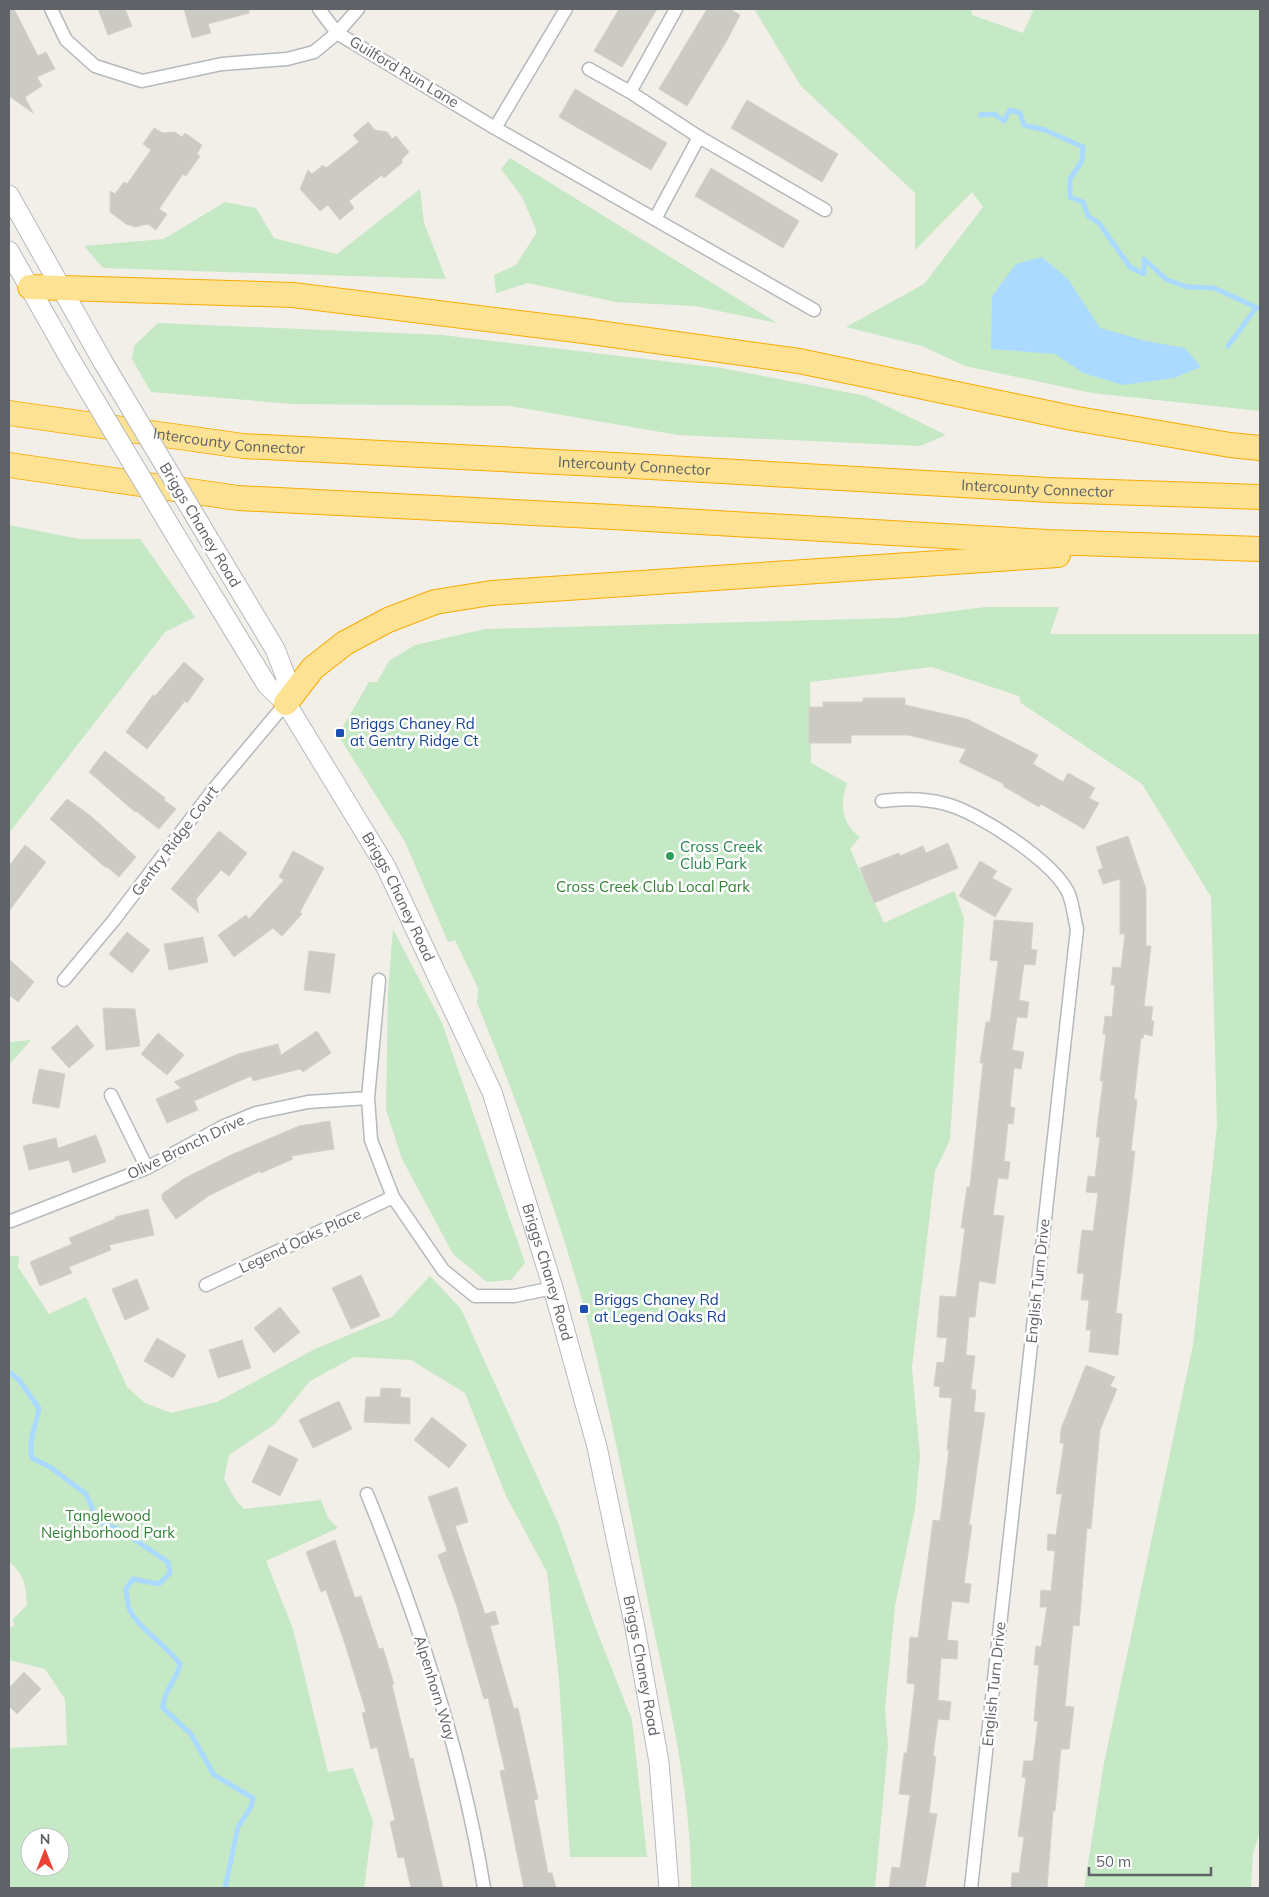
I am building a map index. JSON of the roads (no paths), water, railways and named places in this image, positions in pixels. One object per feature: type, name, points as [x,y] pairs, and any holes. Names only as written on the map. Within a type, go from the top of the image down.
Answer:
[{"type":"highway","points":[[30,287],[293,295],[584,330],[799,361],[1072,418],[1230,445],[1260,448]]},
{"type":"highway","name":"Intercounty Connector","points":[[9,413],[243,446],[1050,490],[1260,497]]},
{"type":"highway","points":[[9,465],[238,498],[613,516],[1037,541],[1260,549]]},
{"type":"highway","points":[[286,703],[313,668],[345,643],[388,620],[435,602],[491,593],[1194,546]]},
{"type":"main road","name":"Briggs Chaney Road","points":[[9,195],[103,362],[275,649],[286,677],[286,703]]},
{"type":"main road","name":"Briggs Chaney Road","points":[[9,252],[70,359],[267,685],[286,703],[386,867],[492,1092],[554,1288],[598,1447],[635,1628],[659,1762],[669,1888]]},
{"type":"street","points":[[51,9],[66,40],[95,66],[142,81],[222,64],[287,59],[314,52],[337,33],[358,9]]},
{"type":"street","name":"Guilford Run Lane","points":[[319,9],[337,33],[495,128],[814,310]]},
{"type":"street","points":[[495,128],[566,9]]},
{"type":"street","points":[[630,92],[676,9]]},
{"type":"street","points":[[589,69],[630,92],[699,137],[825,210]]},
{"type":"street","points":[[655,219],[699,137]]},
{"type":"street","name":"Gentry Ridge Court","points":[[64,980],[114,920],[213,790],[286,703]]},
{"type":"street","name":"English Turn Drive","points":[[882,801],[920,799],[948,804],[995,827],[1038,857],[1068,892],[1077,930],[971,1888]]},
{"type":"street","points":[[379,980],[368,1098],[371,1140],[393,1196],[443,1270],[475,1296],[514,1296],[554,1288]]},
{"type":"street","points":[[112,1095],[147,1168]]},
{"type":"street","name":"Olive Branch Drive","points":[[11,1221],[147,1168],[222,1127],[256,1113],[308,1102],[368,1098]]},
{"type":"street","name":"Legend Oaks Place","points":[[206,1285],[393,1196]]},
{"type":"street","name":"Alpenhorn Way","points":[[368,1494],[392,1553],[438,1689],[476,1840],[484,1888]]},
{"type":"water","points":[[1042,257],[1068,279],[1100,328],[1146,341],[1185,348],[1201,367],[1174,378],[1123,385],[1083,373],[1055,354],[991,349],[992,296],[1016,264]]},
{"type":"waterway","points":[[980,115],[994,114],[1004,121],[1010,110],[1020,113],[1024,125],[1045,130],[1083,147],[1082,161],[1070,179],[1070,197],[1083,202],[1088,216],[1099,223],[1130,267],[1144,274],[1144,259],[1167,280],[1188,287],[1214,288],[1260,309]]},
{"type":"waterway","points":[[1228,346],[1256,308]]},
{"type":"waterway","points":[[9,1372],[19,1380],[39,1408],[32,1439],[32,1458],[50,1467],[86,1494],[98,1521],[120,1530],[168,1562],[170,1573],[159,1584],[133,1579],[126,1589],[128,1604],[138,1622],[180,1664],[165,1696],[163,1708],[191,1734],[214,1775],[253,1798],[251,1807],[238,1827],[225,1888]]},
{"type":"place","name":"Briggs Chaney Rd at Gentry Ridge Ct","points":[[340,733]]},
{"type":"place","name":"Cross Creek Club Park","points":[[670,856]]},
{"type":"place","name":"Briggs Chaney Rd at Legend Oaks Rd","points":[[584,1309]]},
{"type":"park label","name":"Cross Creek Club Local Park","points":[[653,887]]},
{"type":"park label","name":"Tanglewood Neighborhood Park","points":[[108,1524]]}]
